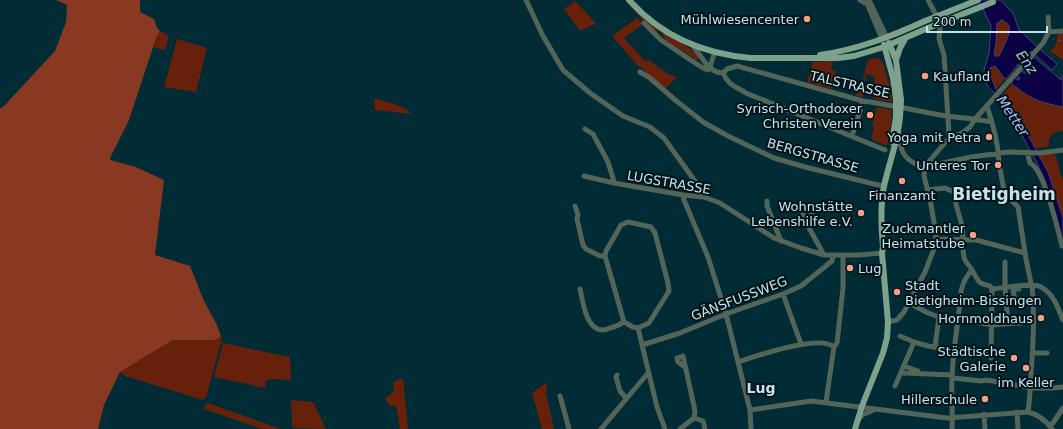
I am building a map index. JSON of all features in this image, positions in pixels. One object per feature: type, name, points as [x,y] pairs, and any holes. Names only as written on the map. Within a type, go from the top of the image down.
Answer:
[{"type":"main road","points":[[629,0],[662,29],[693,46],[712,52],[751,58],[846,57],[862,54],[905,39],[928,28],[999,0]]},
{"type":"main road","points":[[802,58],[842,51],[872,43],[978,0]]},
{"type":"main road","points":[[885,38],[888,59],[899,99]]},
{"type":"main road","points":[[890,148],[899,131],[899,99],[896,60],[905,39]]},
{"type":"main road","points":[[887,46],[896,60]]},
{"type":"main road","points":[[888,59],[893,58],[896,60]]},
{"type":"main road","points":[[855,426],[883,353],[887,338],[888,322],[882,253],[882,185],[889,161],[890,148],[898,117]]},
{"type":"street","points":[[526,0],[543,36],[563,70],[596,97],[623,116],[650,127],[660,134],[702,191],[704,197]]},
{"type":"street","points":[[860,0],[863,3],[870,2],[885,38]]},
{"type":"street","points":[[928,0],[937,17],[940,28],[939,39],[944,55],[949,138]]},
{"type":"street","points":[[888,322],[897,320],[902,315],[925,272],[933,253],[936,239],[925,180],[926,165],[949,138],[962,133],[969,128],[975,119],[1042,44],[1049,32],[1048,17]]},
{"type":"street","points":[[644,23],[661,40],[699,66],[708,70],[710,68]]},
{"type":"street","points":[[880,28],[890,32],[899,33]]},
{"type":"street","points":[[872,43],[877,38],[880,28]]},
{"type":"street","points":[[1049,32],[1063,31]]},
{"type":"street","points":[[693,46],[710,68],[715,72],[724,73],[726,80],[730,84],[797,114],[852,136],[890,148]]},
{"type":"street","points":[[699,66],[712,52]]},
{"type":"street","points":[[710,68],[712,52]]},
{"type":"street","name":"TALSTRASSE","points":[[724,73],[727,69],[737,66],[863,101],[966,119],[992,122]]},
{"type":"street","name":"BERGSTRASSE","points":[[640,72],[650,78],[703,122],[735,140],[774,158],[805,167],[882,185]]},
{"type":"street","points":[[852,136],[863,101]]},
{"type":"street","points":[[987,106],[996,136],[999,162]]},
{"type":"street","points":[[966,119],[970,121],[971,125]]},
{"type":"street","points":[[585,130],[593,134],[608,162],[614,183]]},
{"type":"street","points":[[899,131],[900,144],[907,159],[913,164],[925,169]]},
{"type":"street","points":[[930,160],[938,164],[999,153],[1040,153],[1063,150]]},
{"type":"street","points":[[1028,152],[1030,163],[1033,164],[1039,174],[1046,191],[1062,246]]},
{"type":"street","points":[[1000,169],[1004,191],[1018,207],[1032,286],[1030,300],[1034,322],[1033,388],[1028,412]]},
{"type":"street","name":"LUGSTRASSE","points":[[584,176],[614,183],[704,197],[720,203],[781,241],[824,256],[882,253]]},
{"type":"street","points":[[928,190],[945,188],[954,192],[1001,196],[1006,194]]},
{"type":"street","points":[[954,192],[954,198],[962,224],[964,240],[963,255],[978,281],[981,284],[990,286],[992,289],[1040,286],[1051,296],[1063,320]]},
{"type":"street","points":[[684,195],[684,200],[708,257],[726,314],[750,410],[751,429]]},
{"type":"street","points":[[767,201],[767,206],[781,241]]},
{"type":"street","points":[[575,206],[583,245],[586,249],[600,256],[605,256]]},
{"type":"street","points":[[806,218],[811,232],[824,256]]},
{"type":"street","points":[[628,222],[652,227],[668,283],[668,291],[649,323],[638,328],[624,322],[605,256],[606,250],[615,234],[624,223],[628,222]]},
{"type":"street","points":[[936,239],[976,240],[1025,253]]},
{"type":"street","points":[[826,402],[834,347],[837,343],[844,288],[842,255]]},
{"type":"street","name":"GÄNSFUSSWEG","points":[[642,345],[680,333],[801,286],[832,261],[833,256]]},
{"type":"street","points":[[1005,262],[1006,324]]},
{"type":"street","points":[[952,429],[952,376],[958,319],[963,285],[972,270]]},
{"type":"street","points":[[1030,300],[1011,302],[1013,290],[1032,286]]},
{"type":"street","points":[[580,289],[588,319],[591,324],[603,330],[618,326],[624,322]]},
{"type":"street","points":[[900,336],[914,342],[935,347],[970,354],[991,356],[992,289]]},
{"type":"street","points":[[783,294],[801,344]]},
{"type":"street","points":[[909,303],[939,317],[992,325],[1034,322]]},
{"type":"street","points":[[935,347],[939,317]]},
{"type":"street","points":[[638,328],[657,407],[665,429]]},
{"type":"street","points":[[896,386],[914,342]]},
{"type":"street","points":[[738,362],[801,344],[820,343],[830,344],[834,347]]},
{"type":"street","points":[[1033,353],[1047,353]]},
{"type":"street","points":[[680,429],[694,418],[695,411],[686,368]]},
{"type":"street","points":[[903,369],[918,371],[920,373],[1018,384],[1033,388],[1063,387]]},
{"type":"street","points":[[601,429],[648,373]]},
{"type":"street","points":[[617,375],[616,377],[620,391],[626,398]]},
{"type":"street","points":[[560,396],[569,429]]},
{"type":"street","points":[[750,410],[811,401],[862,406],[945,418],[1028,412],[1036,415],[1050,427],[1063,408]]},
{"type":"street","points":[[855,426],[862,415],[876,409]]},
{"type":"street","points":[[1017,412],[1018,429]]},
{"type":"street","points":[[984,414],[985,429]]},
{"type":"street","points":[[694,418],[703,421],[705,429]]},
{"type":"shaded area","points":[[56,0],[140,0],[140,12],[154,19],[157,28],[160,31],[156,38],[129,120],[110,160],[136,167],[164,180],[155,255],[190,266],[204,301],[221,336],[215,340],[173,340],[120,372],[104,405],[98,429],[0,429],[0,108],[3,107],[55,51],[66,22],[67,5]]},
{"type":"shaded area","points":[[575,1],[596,23],[580,31],[564,9]]},
{"type":"shaded area","points":[[629,4],[658,28],[700,56],[696,61],[693,59],[694,58],[665,40],[662,35],[663,34],[659,30],[657,32],[655,31]]},
{"type":"shaded area","points":[[637,18],[643,24],[624,38],[645,61],[649,60],[666,73],[677,77],[665,89],[645,72],[642,67],[639,67],[612,36]]},
{"type":"shaded area","points":[[1001,20],[1009,26],[1008,33],[999,56],[995,56],[997,23]]},
{"type":"shaded area","points":[[160,31],[169,36],[165,50],[153,47]]},
{"type":"shaded area","points":[[1058,31],[1063,31],[1063,60],[1050,51],[1057,41]]},
{"type":"shaded area","points":[[177,39],[207,48],[196,92],[164,87]]},
{"type":"shaded area","points":[[878,58],[883,63],[890,84],[892,102],[874,99],[875,77],[866,74],[863,97],[856,96],[858,86],[861,86],[868,60]]},
{"type":"shaded area","points":[[833,61],[831,70],[836,71],[832,89],[807,82],[813,62]]},
{"type":"shaded area","points":[[994,66],[1005,79],[996,89],[990,73],[990,68]]},
{"type":"shaded area","points":[[1012,84],[1036,100],[1063,107],[1063,131],[1056,132],[1052,135],[1049,140],[1049,147],[1036,148],[1017,115],[1002,95]]},
{"type":"shaded area","points":[[374,98],[399,106],[411,114],[375,110]]},
{"type":"shaded area","points":[[877,107],[892,110],[887,146],[871,139],[874,127],[872,126]]},
{"type":"shaded area","points":[[1052,152],[1055,154],[1063,179],[1063,218],[1048,172],[1039,155]]},
{"type":"shaded area","points":[[221,336],[222,339],[206,398],[203,400],[125,376],[120,372],[173,340],[215,340]]},
{"type":"shaded area","points":[[223,343],[290,357],[291,380],[271,379],[266,381],[265,388],[214,377]]},
{"type":"shaded area","points":[[403,378],[408,429],[400,429],[396,406],[390,406],[385,398],[394,392],[393,382]]},
{"type":"shaded area","points":[[547,382],[546,393],[554,429],[542,429],[532,393]]},
{"type":"shaded area","points":[[291,400],[313,402],[326,429],[294,428],[292,426]]},
{"type":"shaded area","points":[[208,403],[281,429],[262,429],[204,409]]},
{"type":"water","name":"Metter","points":[[978,0],[1001,0],[1012,12],[1019,30],[1057,64],[1052,70],[1031,51],[1006,79],[995,66],[989,70],[996,89],[1011,105],[1048,172],[1063,218],[1063,243],[1045,180],[1036,161],[1007,108],[986,83],[984,70],[989,53],[991,25]],"holes":[[[1003,20],[1009,25],[1010,28],[999,56],[995,56],[997,23]]]},
{"type":"water","points":[[1034,57],[1061,80],[1063,75],[1063,107],[1035,99],[1011,83],[1015,78],[1019,80],[1020,78],[1017,76],[1022,71],[1026,73],[1023,69],[1028,64],[1032,66],[1029,62]]},
{"type":"waterway","points":[[1057,40],[1062,41]]},
{"type":"place","name":"Mühlwiesencenter","points":[[807,19]]},
{"type":"place","name":"Kaufland","points":[[925,76]]},
{"type":"place","name":"Syrisch-Orthodoxer Christen Verein","points":[[870,115]]},
{"type":"place","name":"Yoga mit Petra","points":[[989,137]]},
{"type":"place","name":"Unteres Tor","points":[[998,165]]},
{"type":"place","name":"Finanzamt","points":[[902,181]]},
{"type":"place","name":"Wohnstätte Lebenshilfe e.V.","points":[[861,213]]},
{"type":"place","name":"Zuckmantler Heimatstube","points":[[973,235]]},
{"type":"place","name":"Lug","points":[[850,268]]},
{"type":"place","name":"Stadt Bietigheim-Bissingen","points":[[897,292]]},
{"type":"place","name":"Hornmoldhaus","points":[[1041,318]]},
{"type":"place","name":"Städtische Galerie","points":[[1014,358]]},
{"type":"place","name":"im Keller","points":[[1026,368]]},
{"type":"place","name":"Hillerschule","points":[[985,399]]},
{"type":"district","name":"Bietigheim","points":[[1004,194]]},
{"type":"district","name":"Lug","points":[[761,388]]},
{"type":"water label","name":"Enz","points":[[1027,62]]}]
